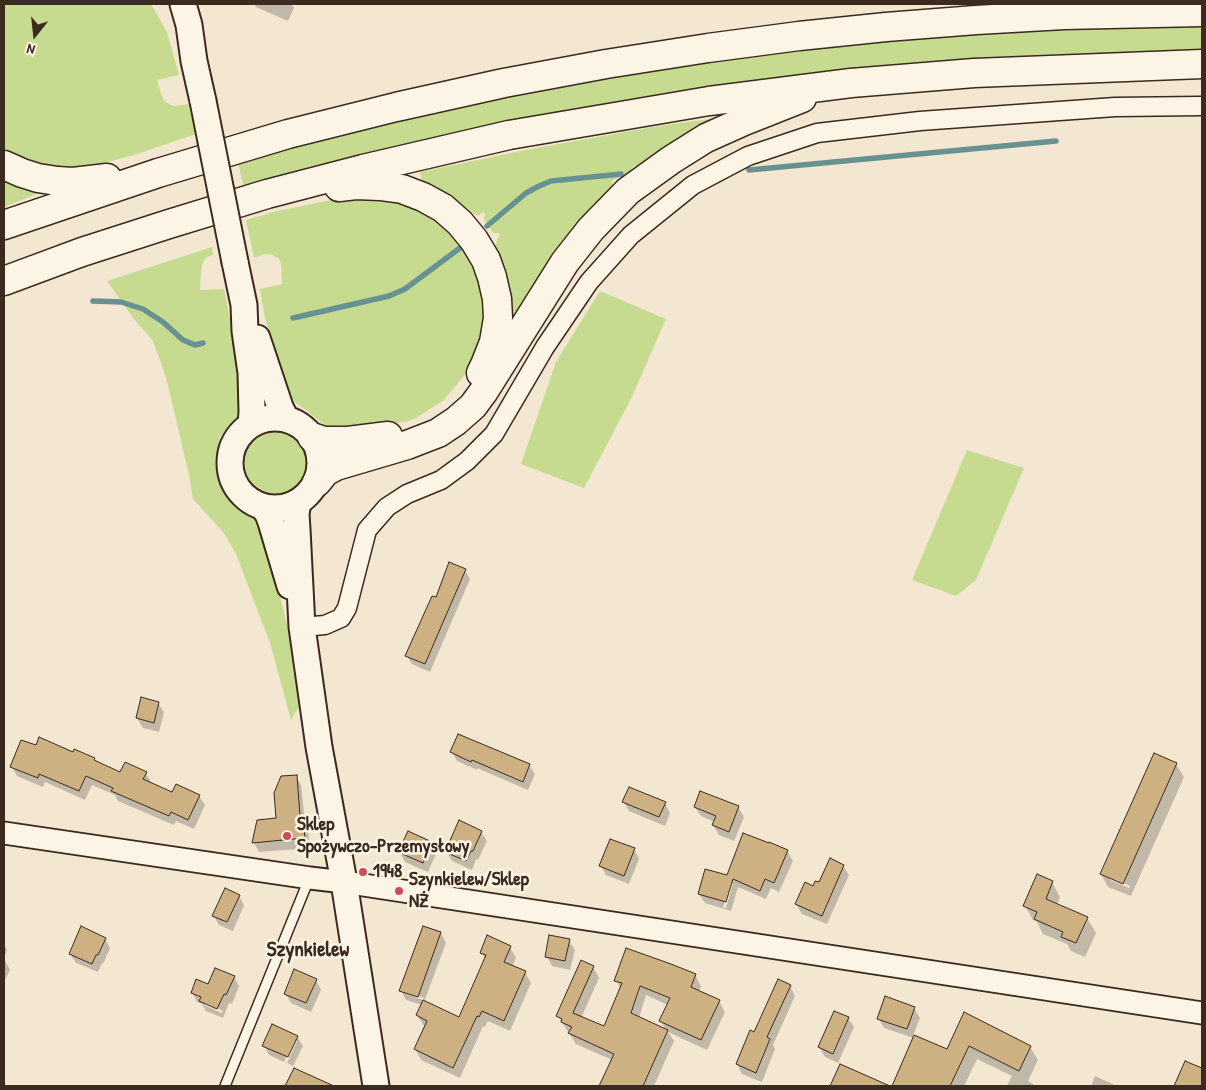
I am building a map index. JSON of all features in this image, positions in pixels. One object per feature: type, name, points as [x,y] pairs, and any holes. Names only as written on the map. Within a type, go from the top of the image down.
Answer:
[{"type":"highway","points":[[4,225],[158,172],[288,134],[504,83],[606,64],[708,48],[886,27],[1064,15],[1202,12]]},
{"type":"highway","points":[[4,281],[82,252],[272,193],[363,169],[509,135],[708,101],[850,82],[984,72],[1202,64]]},
{"type":"highway","points":[[316,482],[325,472],[336,466],[407,445],[438,433],[465,414],[484,391],[565,262],[591,229],[635,185],[706,138],[807,96],[850,82]]},
{"type":"highway","points":[[4,164],[22,173],[57,182],[73,182],[158,172]]},
{"type":"highway","points":[[272,193],[356,185],[402,189],[423,197],[444,208],[474,240],[486,260],[497,298],[498,318],[494,342],[485,365],[471,391],[455,407],[418,430],[392,436],[348,441],[324,441],[312,437]]},
{"type":"main road","points":[[167,4],[181,38],[194,61]]},
{"type":"main road","points":[[184,4],[244,305],[245,331],[251,373],[251,424]]},
{"type":"main road","points":[[244,305],[254,327],[280,407],[286,419]]},
{"type":"main road","points":[[268,418],[286,419],[297,424],[307,431],[318,447],[320,469],[316,482],[309,494],[286,508],[271,509],[257,505],[244,497],[235,486],[230,472],[230,457],[234,443],[251,424],[268,418]]},
{"type":"main road","points":[[298,502],[296,514],[301,622],[319,747],[344,882],[376,1086]]},
{"type":"main road","points":[[264,507],[271,522],[301,622]]},
{"type":"street","points":[[301,622],[325,625],[341,618],[347,608],[367,530],[386,507],[407,494],[441,480],[468,461],[494,434],[545,347],[589,282],[631,235],[692,185],[748,156],[817,133],[939,119],[1115,108],[1202,106]]},
{"type":"street","points":[[4,833],[344,882],[1202,1013]]},
{"type":"lane","points":[[225,1086],[310,878]]},
{"type":"green space","points":[[4,4],[151,4],[167,32],[179,75],[157,80],[161,94],[165,102],[174,106],[188,104],[196,134],[134,155],[84,168],[51,167],[21,158],[4,148]]},
{"type":"green space","points":[[1202,23],[1202,51],[1082,54],[934,63],[756,81],[542,115],[400,146],[244,188],[238,163],[331,135],[335,137],[399,118],[402,120],[533,90],[536,91],[607,76],[734,57],[800,48],[934,35],[939,37],[942,35],[1002,31],[1006,33],[1009,31],[1069,27],[1073,29],[1075,27]]},
{"type":"green space","points":[[710,119],[714,122],[643,166],[633,166],[632,170],[612,181],[613,188],[516,318],[512,317],[505,270],[495,246],[500,235],[493,233],[484,219],[485,214],[483,212],[478,216],[438,189],[422,181],[420,172],[525,150],[658,126]]},
{"type":"green space","points":[[4,181],[14,186],[35,191],[37,194],[4,207]]},
{"type":"green space","points":[[372,193],[434,211],[476,260],[485,308],[483,339],[470,368],[444,400],[418,417],[409,421],[361,429],[329,428],[288,397],[265,318],[260,289],[282,284],[281,263],[273,255],[265,254],[254,258],[246,220],[273,212]]},
{"type":"green space","points":[[212,247],[213,255],[207,257],[203,262],[200,290],[224,289],[238,359],[242,410],[220,437],[218,457],[221,481],[231,500],[262,526],[287,624],[302,702],[291,720],[270,643],[236,554],[223,532],[193,499],[166,377],[153,341],[134,319],[107,281]]},
{"type":"green space","points":[[600,291],[666,319],[631,399],[584,488],[521,464],[556,362]]},
{"type":"green space","points":[[275,430],[288,433],[299,440],[306,451],[309,464],[306,477],[299,488],[288,495],[275,498],[262,495],[251,488],[244,477],[241,464],[244,451],[251,440],[262,433]]},
{"type":"green space","points":[[967,450],[1024,468],[976,580],[956,596],[912,580]]},
{"type":"building","points":[[449,562],[466,569],[425,664],[405,656],[432,596],[436,597]]},
{"type":"building","points":[[141,697],[159,702],[154,723],[136,718]]},
{"type":"building","points":[[458,734],[530,764],[523,782],[450,752]]},
{"type":"building","points":[[39,737],[73,752],[74,749],[95,758],[94,760],[120,772],[125,762],[147,772],[143,779],[172,792],[176,784],[200,795],[188,820],[171,812],[169,816],[111,791],[113,788],[86,776],[79,791],[39,774],[38,778],[10,767],[21,740],[36,745]]},
{"type":"building","points":[[1154,753],[1177,763],[1123,884],[1100,874]]},
{"type":"building","points":[[297,775],[300,816],[302,816],[303,820],[305,838],[252,843],[257,820],[276,818],[274,793],[281,776]]},
{"type":"building","points":[[629,787],[666,802],[659,817],[622,802]]},
{"type":"building","points":[[700,791],[739,806],[729,832],[712,825],[716,816],[694,807]]},
{"type":"building","points":[[459,820],[482,831],[466,861],[445,852]]},
{"type":"building","points":[[408,831],[432,842],[423,863],[398,852]]},
{"type":"building","points":[[743,833],[788,850],[774,883],[765,879],[760,891],[733,879],[726,902],[698,894],[705,869],[727,875]]},
{"type":"building","points":[[610,839],[635,848],[624,876],[599,866]]},
{"type":"building","points":[[830,858],[844,865],[822,916],[795,904],[805,882],[813,886],[815,881],[819,882]]},
{"type":"building","points":[[1037,874],[1053,881],[1046,899],[1088,917],[1076,943],[1061,937],[1063,932],[1034,919],[1037,912],[1023,906]]},
{"type":"building","points":[[225,888],[240,895],[227,922],[212,916]]},
{"type":"building","points":[[81,926],[106,938],[92,964],[69,954]]},
{"type":"building","points":[[423,926],[441,932],[418,997],[399,991]]},
{"type":"building","points":[[487,935],[511,946],[504,962],[526,971],[504,1021],[482,1011],[479,1017],[477,1016],[453,1068],[414,1049],[427,1021],[416,1015],[423,1000],[459,1017],[486,955],[480,953]]},
{"type":"building","points":[[549,935],[570,939],[565,961],[545,957]]},
{"type":"building","points":[[626,948],[696,974],[691,987],[720,1000],[701,1040],[659,1021],[670,998],[640,986],[631,1013],[668,1030],[643,1086],[599,1086],[614,1054],[568,1033],[572,1027],[561,1022],[562,1019],[556,1016],[581,960],[594,966],[573,1013],[604,1026],[622,983],[614,981]]},
{"type":"building","points":[[215,968],[235,976],[217,1009],[199,1001],[201,997],[191,993],[196,979],[208,984]]},
{"type":"building","points":[[294,969],[317,979],[306,1003],[284,994]]},
{"type":"building","points":[[778,979],[791,985],[767,1037],[770,1039],[756,1073],[736,1064],[750,1030],[754,1032]]},
{"type":"building","points":[[885,996],[915,1007],[907,1029],[877,1019]]},
{"type":"building","points":[[834,1011],[849,1017],[833,1054],[818,1047]]},
{"type":"building","points":[[964,1012],[1031,1046],[1019,1071],[969,1046],[950,1086],[892,1086],[914,1035],[947,1049]]},
{"type":"building","points":[[272,1024],[298,1036],[288,1057],[262,1046]]},
{"type":"building","points":[[1185,1061],[1202,1068],[1202,1086],[1174,1086]]},
{"type":"building","points":[[840,1064],[890,1086],[830,1086]]},
{"type":"building","points":[[294,1068],[334,1086],[285,1086]]},
{"type":"waterway","points":[[749,170],[1056,141]]},
{"type":"waterway","points":[[487,226],[526,193],[551,181],[621,174]]},
{"type":"waterway","points":[[293,318],[389,296],[405,289],[464,245]]},
{"type":"waterway","points":[[93,301],[121,302],[143,309],[163,322],[183,340],[195,345],[203,343]]},
{"type":"place","name":"Sklep Spożywczo-Przemysłowy","points":[[287,836]]},
{"type":"place","name":"1948","points":[[363,872]]},
{"type":"place","name":"Szynkielew/Sklep NŻ","points":[[399,891]]},
{"type":"district","name":"Szynkielew","points":[[308,950]]}]
